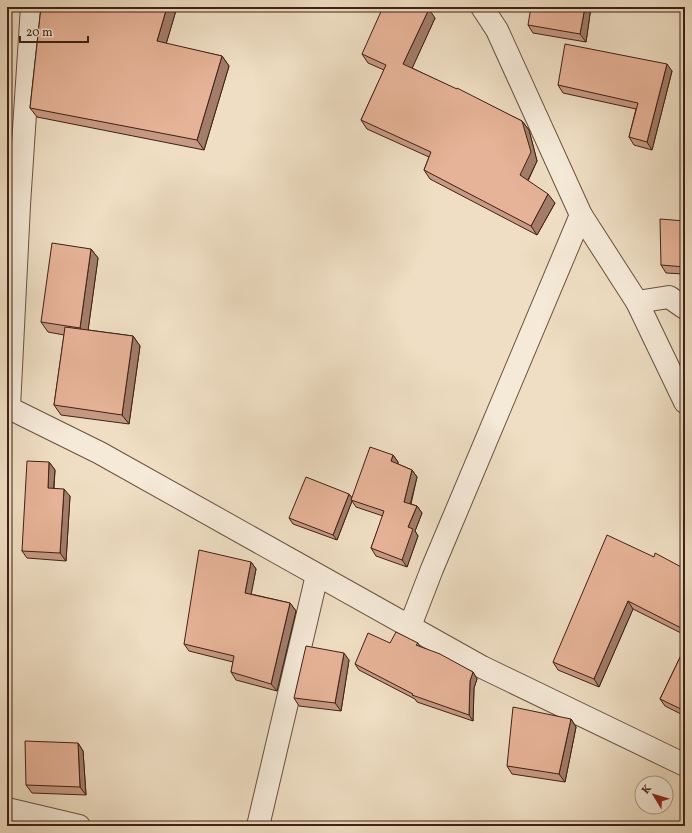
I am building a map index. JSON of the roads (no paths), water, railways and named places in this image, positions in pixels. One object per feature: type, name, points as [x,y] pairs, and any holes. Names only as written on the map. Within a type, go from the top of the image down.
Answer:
[{"type":"street","points":[[32,7],[8,408],[100,453],[482,667],[685,765]]},
{"type":"street","points":[[482,7],[497,30],[581,215],[637,302],[685,402]]},
{"type":"street","points":[[410,626],[432,569],[581,215]]},
{"type":"street","points":[[637,302],[669,297],[685,308]]},
{"type":"street","points":[[258,826],[317,575]]},
{"type":"street","points":[[7,809],[79,826]]}]
